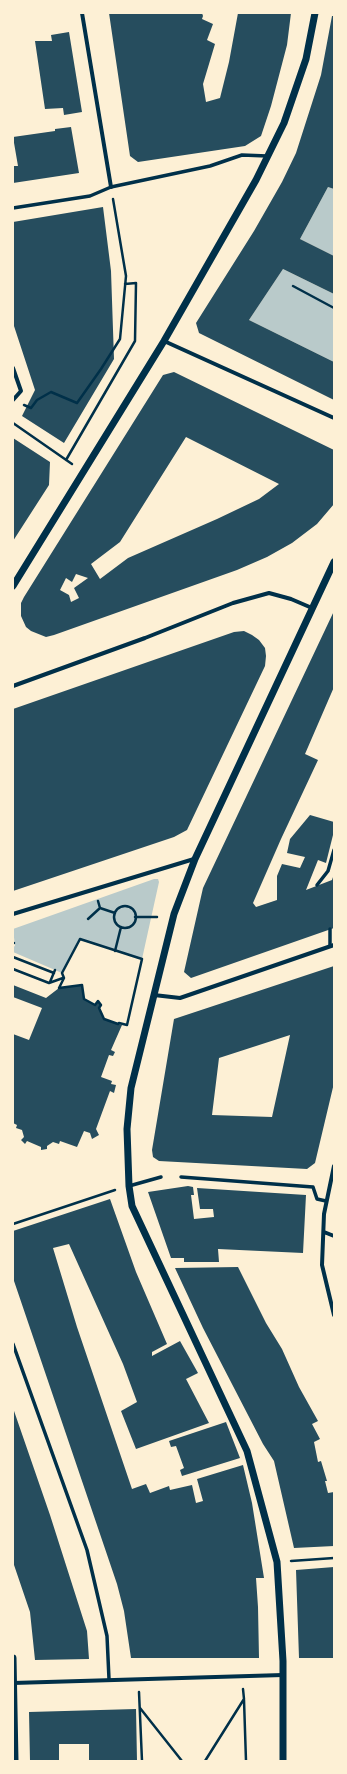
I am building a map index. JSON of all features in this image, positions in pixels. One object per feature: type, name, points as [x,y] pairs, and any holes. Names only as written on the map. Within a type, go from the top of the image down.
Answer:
[{"type":"street","points":[[82,13],[112,187]]},
{"type":"street","points":[[13,586],[164,341],[256,180],[284,123],[306,59],[315,13]]},
{"type":"street","points":[[13,208],[90,196],[112,187],[210,166],[242,155],[268,156]]},
{"type":"street","points":[[164,341],[334,418]]},
{"type":"street","points":[[13,368],[21,391],[13,400]]},
{"type":"street","points":[[283,1761],[283,1675],[277,1562],[247,1451],[132,1206],[129,1186],[127,1129],[131,1088],[174,914],[195,859],[334,562]]},
{"type":"street","points":[[13,686],[144,638],[233,603],[269,593],[291,599],[312,608]]},
{"type":"street","points":[[317,885],[328,872],[334,850]]},
{"type":"street","points":[[13,914],[195,859]]},
{"type":"street","points":[[154,995],[180,998],[332,945],[330,930]]},
{"type":"street","points":[[334,1166],[324,1214],[322,1265],[334,1315]]},
{"type":"street","points":[[129,1186],[161,1177]]},
{"type":"street","points":[[181,1177],[313,1188],[317,1200],[326,1201]]},
{"type":"street","points":[[324,1232],[334,1236]]},
{"type":"street","points":[[13,1344],[87,1550],[107,1636],[109,1679]]},
{"type":"street","points":[[13,1658],[15,1761]]},
{"type":"street","points":[[13,1682],[283,1675]]},
{"type":"path","points":[[25,398],[22,404],[31,408],[37,400],[51,392],[77,403],[101,369],[120,338],[126,276],[112,187]]},
{"type":"path","points":[[66,460],[135,341],[136,283],[125,284]]},
{"type":"path","points":[[293,286],[334,308]]},
{"type":"path","points":[[13,423],[57,454]]},
{"type":"path","points":[[94,890],[100,908]]},
{"type":"path","points":[[121,927],[114,920],[115,913],[120,908],[127,907],[132,911],[135,917]]},
{"type":"path","points":[[100,908],[115,913]]},
{"type":"path","points":[[88,920],[100,908]]},
{"type":"path","points":[[135,917],[157,917]]},
{"type":"path","points":[[121,927],[131,926],[135,917]]},
{"type":"path","points":[[115,951],[121,927]]},
{"type":"path","points":[[80,940],[142,959],[127,1026],[104,1019],[99,1008],[101,1005],[98,1001],[95,1005],[84,999],[82,985],[60,988],[64,978],[62,973],[80,940]]},
{"type":"path","points":[[13,957],[54,973]]},
{"type":"path","points":[[13,969],[50,983],[64,978]]},
{"type":"path","points":[[50,983],[55,970]]},
{"type":"path","points":[[13,1224],[108,1192]]},
{"type":"path","points":[[277,1562],[334,1558]]},
{"type":"path","points":[[243,1676],[246,1761]]},
{"type":"path","points":[[139,1678],[142,1761]]},
{"type":"path","points":[[205,1761],[244,1699]]},
{"type":"path","points":[[140,1708],[182,1761]]},
{"type":"shaded area","points":[[328,187],[334,189],[334,256],[300,239]]},
{"type":"shaded area","points":[[283,269],[334,294],[334,362],[249,320]]},
{"type":"shaded area","points":[[154,879],[158,879],[159,882],[142,959],[80,940],[62,973],[13,952],[13,947],[15,946],[13,929]]},
{"type":"building","points":[[109,13],[202,13],[202,19],[213,24],[207,40],[215,44],[203,84],[206,102],[220,98],[229,62],[238,13],[291,13],[287,45],[271,106],[261,136],[245,146],[138,162],[130,156]]},
{"type":"building","points":[[332,16],[334,16],[334,189],[328,187],[300,239],[334,256],[334,294],[283,269],[249,320],[334,362],[334,400],[199,333],[196,323],[254,231],[282,182],[296,153],[321,75]]},
{"type":"building","points":[[69,32],[82,112],[64,115],[63,108],[45,109],[35,41],[52,41],[51,35]]},
{"type":"building","points":[[71,127],[79,173],[13,183],[13,166],[18,166],[13,137],[55,131],[55,129]]},
{"type":"building","points":[[103,207],[111,271],[114,359],[64,443],[22,416],[35,390],[13,323],[13,222]]},
{"type":"building","points":[[174,372],[334,450],[334,504],[317,524],[292,543],[267,557],[237,570],[54,635],[46,637],[31,631],[26,627],[21,616],[21,603],[24,597],[163,375]],"holes":[[[186,437],[279,484],[259,499],[128,558],[100,579],[91,564],[120,542]],[[76,574],[88,578],[74,588],[79,598],[71,602],[69,595],[60,590],[66,578],[72,582]]]},
{"type":"building","points":[[13,438],[50,462],[49,485],[13,541]]},
{"type":"building","points":[[334,611],[334,687],[305,754],[318,760],[253,903],[256,907],[277,900],[277,876],[282,864],[300,868],[305,857],[287,853],[290,839],[310,815],[334,822],[334,831],[326,863],[318,860],[306,890],[332,880],[334,874],[334,928],[191,978],[184,972],[203,888]]},
{"type":"building","points":[[244,631],[259,640],[265,648],[265,666],[187,830],[174,837],[13,891],[13,709],[234,632]]},
{"type":"building","points":[[334,966],[334,1083],[315,1163],[307,1169],[159,1161],[153,1157],[152,1150],[174,1019]],"holes":[[[290,1035],[272,1117],[212,1115],[219,1058]]]},
{"type":"building","points":[[13,985],[46,998],[59,988],[82,985],[84,999],[95,1005],[98,1001],[101,1005],[99,1008],[104,1019],[122,1025],[111,1050],[115,1052],[113,1056],[109,1055],[101,1077],[112,1081],[111,1084],[116,1085],[114,1093],[110,1091],[96,1129],[99,1135],[92,1139],[90,1133],[84,1131],[77,1147],[60,1141],[59,1144],[53,1142],[47,1146],[47,1149],[41,1150],[41,1147],[27,1141],[25,1144],[21,1140],[24,1137],[22,1130],[16,1128],[17,1125],[13,1123],[13,1034],[29,1040],[42,1008],[13,997]]},
{"type":"building","points":[[188,1186],[193,1187],[194,1195],[191,1195],[194,1219],[214,1217],[213,1209],[200,1209],[197,1188],[306,1195],[303,1253],[218,1249],[219,1262],[184,1262],[184,1258],[171,1258],[148,1192]]},
{"type":"building","points":[[110,1199],[136,1272],[167,1344],[152,1352],[152,1356],[180,1341],[198,1373],[186,1379],[209,1423],[136,1449],[121,1411],[137,1402],[123,1364],[69,1244],[53,1248],[77,1327],[132,1489],[146,1484],[150,1493],[169,1486],[170,1490],[192,1485],[196,1503],[203,1501],[197,1479],[243,1465],[252,1503],[264,1578],[256,1578],[259,1658],[131,1658],[124,1611],[117,1584],[13,1278],[13,1231]]},
{"type":"building","points":[[238,1267],[266,1323],[282,1349],[299,1387],[318,1421],[312,1424],[320,1439],[314,1442],[318,1462],[321,1461],[327,1481],[325,1481],[328,1493],[334,1492],[334,1546],[294,1548],[274,1461],[263,1444],[203,1328],[175,1268]]},
{"type":"building","points":[[13,1408],[50,1515],[87,1631],[89,1659],[35,1660],[30,1612],[13,1562]]},
{"type":"building","points":[[226,1422],[240,1458],[182,1476],[180,1470],[184,1468],[176,1446],[171,1447],[169,1441]]},
{"type":"building","points":[[334,1567],[334,1658],[299,1658],[296,1570]]},
{"type":"building","points":[[136,1709],[137,1761],[89,1761],[89,1744],[59,1744],[59,1761],[30,1761],[29,1712]]}]
